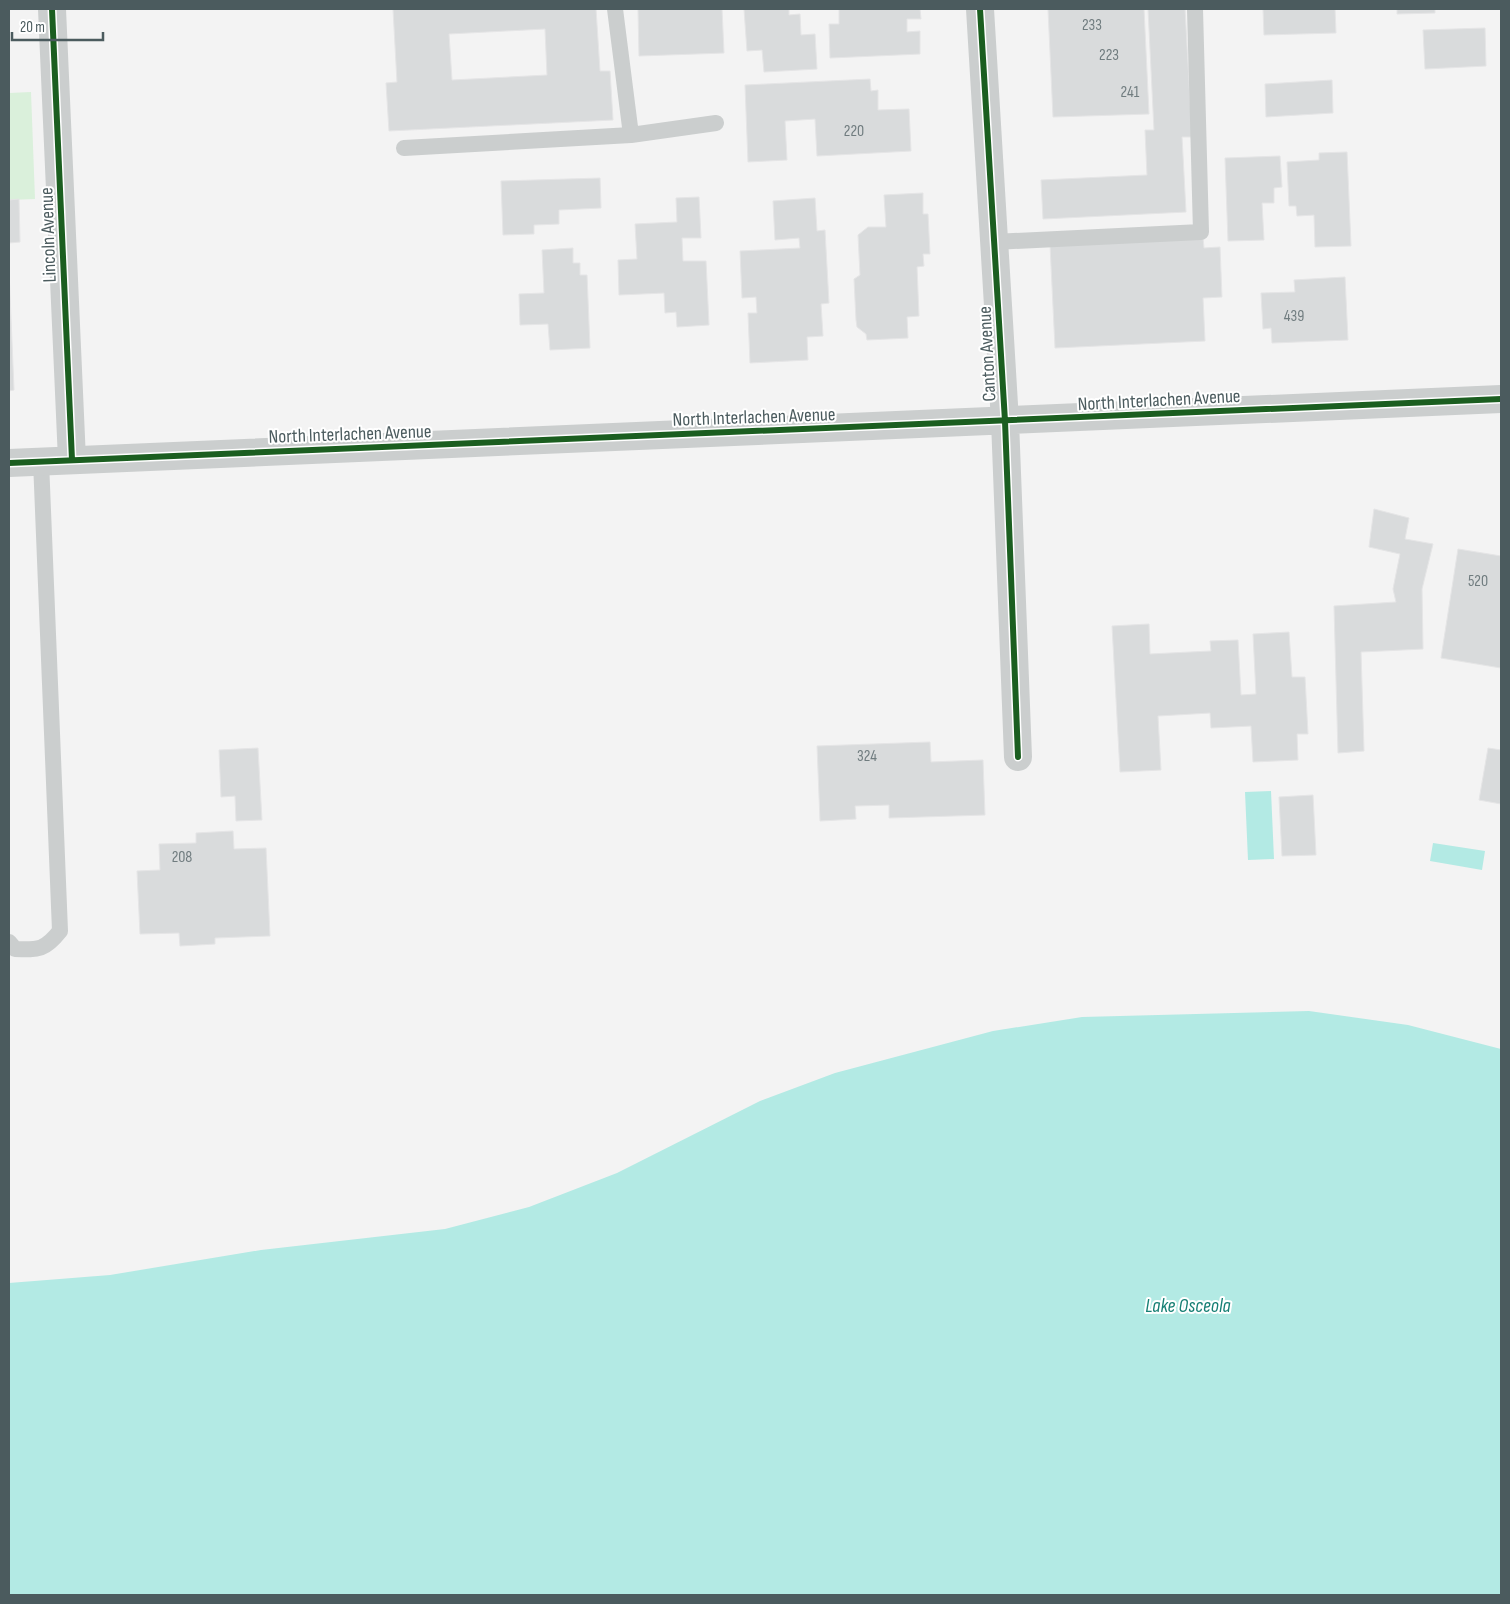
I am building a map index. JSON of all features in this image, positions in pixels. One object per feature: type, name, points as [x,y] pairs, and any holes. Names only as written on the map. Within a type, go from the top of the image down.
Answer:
[{"type":"street","name":"Lincoln Avenue","points":[[52,9],[72,460]]},
{"type":"street","name":"Canton Avenue","points":[[980,9],[1005,421],[1018,757]]},
{"type":"street","name":"North Interlachen Avenue","points":[[9,463],[1501,399]]},
{"type":"lane","points":[[615,9],[631,134]]},
{"type":"lane","points":[[994,242],[1201,232],[1195,9]]},
{"type":"lane","points":[[404,148],[631,134],[716,124]]},
{"type":"lane","points":[[9,942],[15,949],[32,950],[49,945],[60,931],[41,461]]},
{"type":"green space","points":[[31,92],[35,199],[9,200],[9,93]]},
{"type":"water","points":[[1271,791],[1274,859],[1248,860],[1245,792]]},
{"type":"water","points":[[1433,843],[1485,851],[1482,870],[1430,861]]},
{"type":"water","name":"Lake Osceola","points":[[1309,1011],[1408,1025],[1501,1049],[1501,1595],[9,1595],[9,1283],[110,1275],[261,1250],[445,1229],[529,1207],[617,1173],[760,1101],[835,1073],[993,1031],[1082,1017]]},
{"type":"building","points":[[393,9],[596,9],[600,71],[610,71],[613,120],[389,131],[386,83],[397,82]],"holes":[[[545,29],[547,75],[452,80],[449,34]]]},
{"type":"building","points":[[638,9],[722,9],[724,53],[639,56]]},
{"type":"building","points":[[744,9],[789,9],[789,15],[800,14],[801,35],[815,34],[817,69],[764,72],[762,50],[747,51]]},
{"type":"building","points":[[839,9],[920,9],[921,19],[907,19],[907,32],[920,31],[920,54],[830,58],[829,24],[839,24]]},
{"type":"building","points":[[1048,9],[1144,9],[1149,114],[1053,117]]},
{"type":"building","points":[[1148,9],[1185,9],[1192,137],[1182,137],[1186,212],[1043,219],[1041,180],[1147,175],[1145,130],[1154,130]]},
{"type":"building","points":[[1263,9],[1335,9],[1336,33],[1264,35]]},
{"type":"building","points":[[1397,9],[1435,9],[1435,13],[1397,14]]},
{"type":"building","points":[[1485,28],[1486,66],[1425,69],[1423,30]]},
{"type":"building","points":[[870,79],[871,91],[878,90],[878,110],[909,109],[911,151],[817,156],[815,119],[785,121],[787,160],[748,162],[745,85]]},
{"type":"building","points":[[1332,80],[1333,113],[1266,117],[1265,84]]},
{"type":"building","points":[[1347,152],[1351,246],[1315,247],[1314,215],[1297,216],[1296,206],[1289,206],[1287,162],[1319,160],[1319,153]]},
{"type":"building","points":[[1280,156],[1282,187],[1274,188],[1274,203],[1262,203],[1264,240],[1228,241],[1225,158]]},
{"type":"building","points":[[600,178],[601,208],[559,210],[559,224],[534,225],[534,234],[503,235],[501,181]]},
{"type":"building","points":[[923,193],[923,214],[928,214],[930,254],[923,254],[924,266],[917,267],[919,316],[907,317],[908,338],[867,340],[866,334],[857,327],[856,320],[854,279],[860,275],[858,235],[868,227],[886,227],[884,195]]},
{"type":"building","points":[[699,197],[701,238],[682,238],[683,261],[706,261],[709,325],[677,327],[676,312],[665,313],[664,293],[619,295],[618,260],[637,259],[635,224],[677,222],[676,198]]},
{"type":"building","points":[[815,198],[817,231],[825,230],[829,303],[821,304],[823,336],[807,337],[808,360],[750,363],[748,313],[757,313],[756,297],[742,298],[740,251],[800,248],[799,238],[775,240],[773,201]]},
{"type":"building","points":[[19,199],[20,242],[9,243],[9,200]]},
{"type":"building","points":[[1203,238],[1204,248],[1220,247],[1222,297],[1203,298],[1205,341],[1055,348],[1050,245]]},
{"type":"building","points":[[573,248],[573,263],[580,263],[580,275],[587,275],[590,348],[550,350],[548,324],[520,325],[519,294],[544,293],[542,250]]},
{"type":"building","points":[[9,271],[14,390],[9,391]]},
{"type":"building","points":[[1345,277],[1348,340],[1272,343],[1271,328],[1263,329],[1261,293],[1295,292],[1294,280]]},
{"type":"building","points":[[1374,509],[1409,518],[1405,539],[1433,544],[1422,589],[1423,649],[1361,652],[1364,751],[1338,753],[1334,606],[1396,602],[1393,589],[1400,554],[1369,547]]},
{"type":"building","points":[[1458,549],[1501,556],[1501,668],[1441,658]]},
{"type":"building","points":[[1149,624],[1150,654],[1211,651],[1210,641],[1238,640],[1241,695],[1256,694],[1253,634],[1289,632],[1292,677],[1305,677],[1308,734],[1297,734],[1298,760],[1253,762],[1251,726],[1211,728],[1210,713],[1158,716],[1161,770],[1120,772],[1112,626]]},
{"type":"building","points":[[930,742],[931,762],[983,760],[985,815],[889,818],[889,805],[855,806],[856,819],[820,821],[817,746]]},
{"type":"building","points":[[258,748],[262,820],[236,821],[235,796],[221,797],[219,750]]},
{"type":"building","points":[[1488,748],[1501,750],[1501,804],[1479,800]]},
{"type":"building","points":[[1313,795],[1316,855],[1282,856],[1279,797]]},
{"type":"building","points":[[233,831],[234,849],[266,848],[270,936],[215,938],[215,944],[180,946],[179,933],[140,934],[137,871],[160,870],[159,844],[196,843],[196,833]]},
{"type":"cycle path","points":[[52,9],[72,460]]},
{"type":"cycle path","points":[[980,9],[1005,421],[1018,757]]},
{"type":"cycle path","points":[[9,463],[1501,399]]}]
